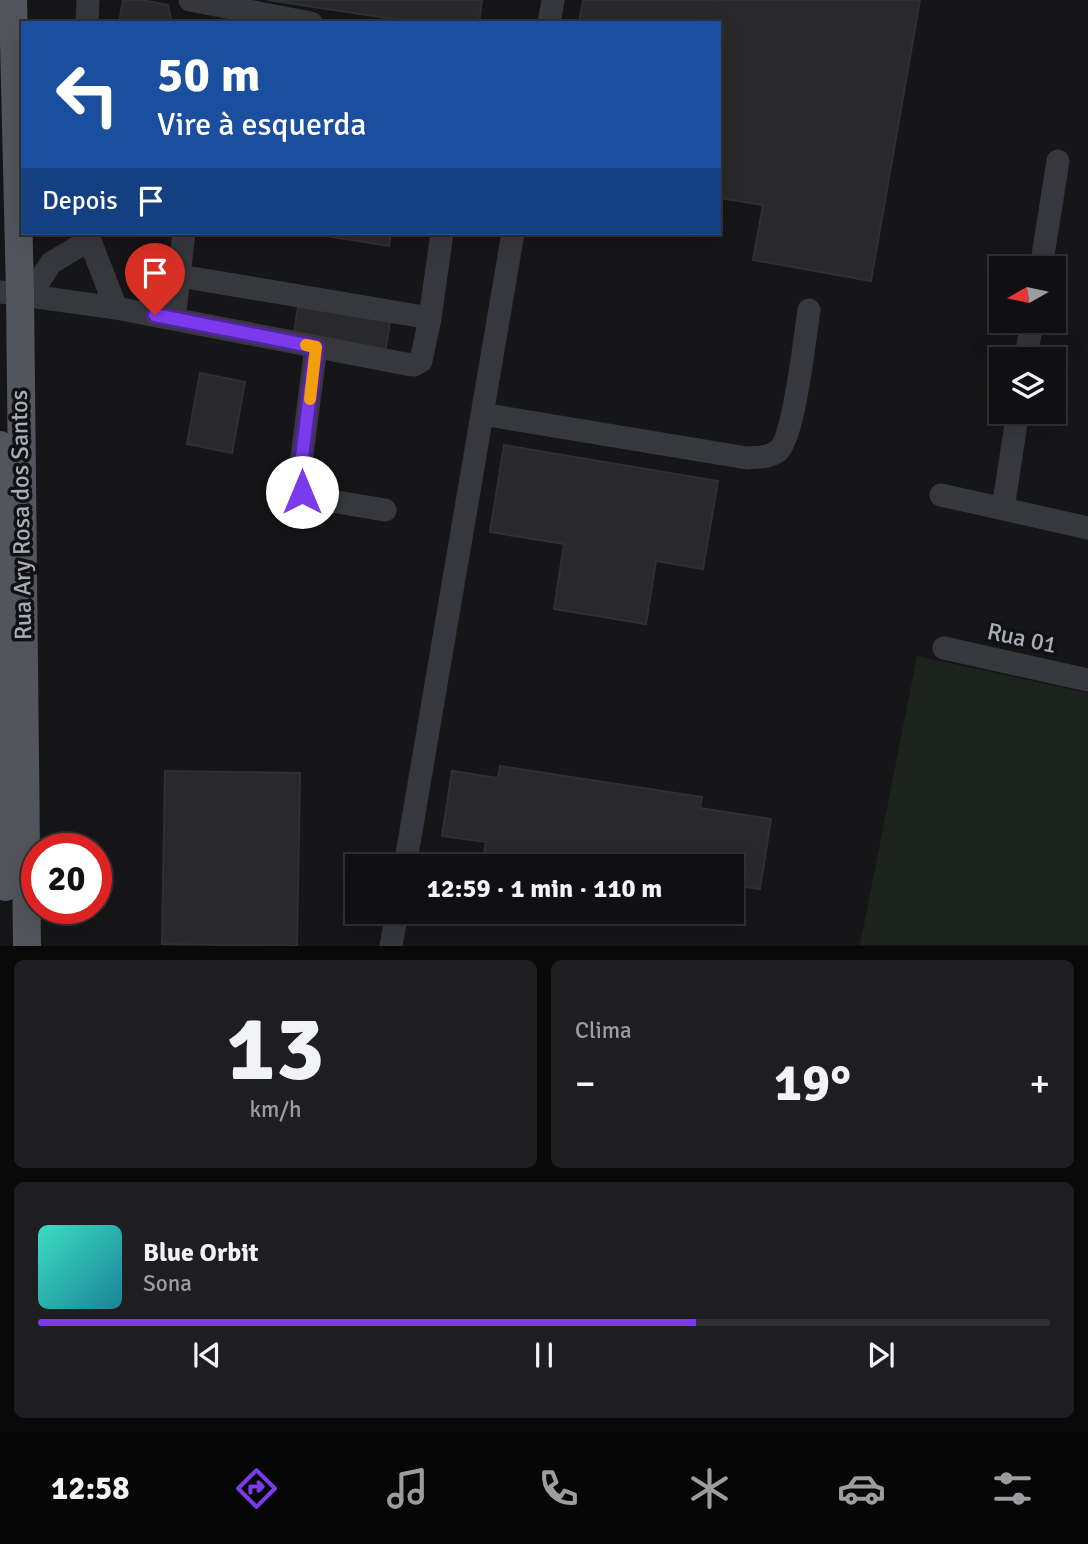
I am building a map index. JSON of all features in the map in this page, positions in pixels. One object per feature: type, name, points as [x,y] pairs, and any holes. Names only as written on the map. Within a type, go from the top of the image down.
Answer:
[{"type":"main road","name":"Rua Ary Rosa dos Santos","points":[[13,0],[7,53],[8,126],[17,293],[27,946]]},
{"type":"main road","name":"Rua Ary Rosa dos Santos","points":[[0,445],[8,946]]},
{"type":"street","points":[[87,21],[88,0]]},
{"type":"street","points":[[190,0],[300,21]]},
{"type":"street","points":[[550,21],[553,0]]},
{"type":"street","points":[[1043,256],[1058,161]]},
{"type":"street","points":[[174,319],[184,235]]},
{"type":"street","points":[[17,293],[116,308],[414,365],[421,361],[424,353],[442,235]]},
{"type":"street","points":[[407,854],[513,235]]},
{"type":"street","points":[[17,293],[51,263],[88,236],[116,308]]},
{"type":"street","points":[[180,276],[429,318]]},
{"type":"street","points":[[482,414],[747,458],[768,457],[780,450],[789,431],[809,310]]},
{"type":"street","points":[[316,347],[299,480],[302,492],[313,498],[385,510]]},
{"type":"street","points":[[1003,509],[1016,424]]},
{"type":"street","points":[[941,495],[1088,528]]},
{"type":"street","name":"Rua 01","points":[[944,648],[1088,680]]},
{"type":"street","points":[[391,946],[395,924]]},
{"type":"shaded area","points":[[917,656],[1088,693],[1088,945],[860,945]]},
{"type":"building","points":[[123,0],[142,0],[168,5],[172,21],[119,21]]},
{"type":"building","points":[[268,0],[482,0],[479,21],[406,21]]},
{"type":"building","points":[[583,0],[920,0],[871,281],[753,260],[763,205],[721,198],[721,21],[579,21]]},
{"type":"building","points":[[327,235],[391,235],[389,246]]},
{"type":"building","points":[[298,307],[390,322],[385,353],[293,338]]},
{"type":"building","points":[[200,373],[245,382],[232,453],[187,444]]},
{"type":"building","points":[[504,445],[718,481],[703,569],[656,561],[646,624],[554,609],[564,544],[490,532]]},
{"type":"building","points":[[500,766],[702,797],[700,808],[771,819],[760,889],[744,887],[744,854],[484,854],[486,842],[442,836],[452,771],[498,778]]},
{"type":"building","points":[[165,771],[300,773],[297,946],[162,944]]},
{"type":"slow traffic","points":[[306,345],[316,347],[310,399]]},
{"type":"route","points":[[155,315],[316,347],[299,480],[302,492]]}]
